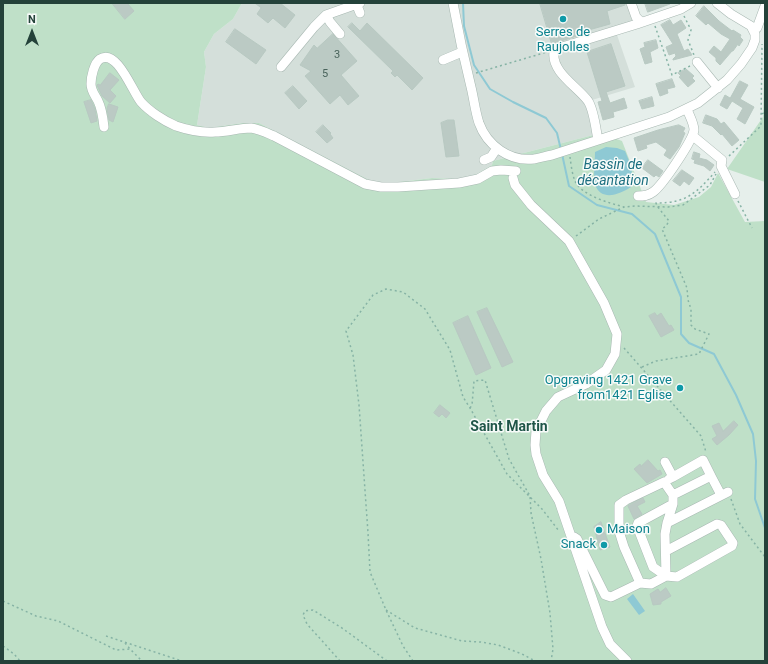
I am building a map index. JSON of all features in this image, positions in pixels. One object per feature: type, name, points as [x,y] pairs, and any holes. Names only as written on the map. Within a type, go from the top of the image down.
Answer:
[{"type":"street","points":[[453,3],[462,52],[480,123],[486,137],[496,148],[507,155],[520,159],[534,159],[552,155],[669,118],[707,97],[718,88],[741,64],[755,40],[754,29],[749,24],[731,14],[717,3]]},
{"type":"street","points":[[631,3],[636,17],[641,22]]},
{"type":"street","points":[[598,140],[588,102],[572,86],[556,65],[553,58],[554,52],[559,48],[652,19],[680,9],[691,3]]},
{"type":"street","points":[[281,67],[314,27],[326,15],[359,6]]},
{"type":"street","points":[[754,29],[757,28],[765,6]]},
{"type":"street","points":[[326,15],[340,34]]},
{"type":"street","points":[[443,60],[462,52]]},
{"type":"street","points":[[104,127],[102,113],[90,85],[93,72],[101,58],[106,58],[116,62],[140,102],[175,126],[196,131],[214,133],[252,128],[262,131],[366,184],[381,187],[392,187],[459,183],[478,179],[492,171],[512,173]]},
{"type":"street","points":[[697,62],[718,88]]},
{"type":"street","points":[[638,196],[646,196],[654,192],[674,167],[693,136],[694,128],[686,109]]},
{"type":"street","points":[[693,136],[721,163],[735,194]]},
{"type":"street","points":[[484,160],[491,157],[496,148]]},
{"type":"street","points":[[507,155],[515,185],[531,205],[569,241],[604,303],[617,334],[615,354],[606,370],[586,384],[558,397],[546,411],[536,431],[535,445],[536,454],[543,475],[558,501],[594,600],[602,627],[610,644],[627,661]]},
{"type":"street","points":[[512,173],[520,159]]},
{"type":"street","points":[[640,583],[619,532],[618,505],[703,460],[711,476],[724,493],[667,523]]},
{"type":"street","points":[[665,462],[673,477]]},
{"type":"street","points":[[666,551],[717,524],[721,525],[733,543],[732,546],[677,577],[666,576],[654,567],[637,526],[638,523],[711,476]]},
{"type":"street","points":[[664,482],[673,500],[665,534],[666,576]]},
{"type":"street","points":[[569,532],[577,539],[606,595],[611,597],[640,583],[651,584],[666,576]]},
{"type":"path","points":[[652,19],[672,75],[697,62],[688,40],[691,30],[680,9]]},
{"type":"path","points":[[657,206],[656,203],[675,202],[688,198],[706,182],[721,163],[762,126],[762,44],[755,40]]},
{"type":"path","points":[[476,73],[543,53],[554,52]]},
{"type":"path","points":[[569,150],[575,182],[588,193],[603,201],[624,207],[683,205],[710,185],[721,163]]},
{"type":"path","points":[[735,194],[752,228]]},
{"type":"path","points":[[642,367],[656,361],[700,353],[708,334],[695,329],[691,325],[692,309],[688,300],[687,288],[662,229],[669,221],[657,206]]},
{"type":"path","points":[[569,241],[599,219],[624,207]]},
{"type":"path","points":[[414,661],[404,646],[386,610],[370,572],[359,405],[353,355],[346,331],[373,295],[386,289],[402,292],[426,309],[450,350],[463,397],[507,474],[542,509],[559,531],[569,532]]},
{"type":"path","points":[[617,334],[625,349],[701,436]]},
{"type":"path","points":[[470,408],[472,405],[474,381],[485,380],[509,459],[530,496],[531,513],[541,559],[550,613],[553,649],[551,661]]},
{"type":"path","points":[[3,601],[36,616],[58,621],[116,650],[130,649]]},
{"type":"path","points":[[340,661],[307,624],[303,615],[305,611],[313,610],[342,628],[387,661]]},
{"type":"path","points":[[386,610],[415,628],[462,641],[498,645],[522,654],[535,661]]},
{"type":"path","points":[[106,636],[182,661]]},
{"type":"path","points":[[125,643],[142,661]]},
{"type":"path","points":[[3,646],[14,654],[20,661]]},
{"type":"shaded area","points":[[242,3],[627,3],[634,25],[617,35],[635,87],[592,100],[601,133],[493,161],[492,165],[477,174],[458,179],[432,178],[384,184],[368,180],[259,123],[243,123],[209,128],[197,125],[206,67],[204,52],[214,34],[233,19]]},
{"type":"green space","points":[[3,3],[242,3],[233,19],[214,34],[204,52],[206,67],[197,125],[209,128],[243,123],[259,123],[369,180],[384,184],[432,178],[458,179],[477,174],[492,165],[493,161],[601,133],[622,141],[646,202],[674,205],[699,197],[711,187],[718,173],[745,222],[765,221],[765,661],[3,661]]},
{"type":"green space","points":[[765,20],[765,182],[727,169],[763,117]]},
{"type":"water","name":"Bassin de décantation","points":[[606,147],[617,148],[625,151],[632,168],[631,187],[612,195],[602,193],[598,190],[594,182],[595,152]]},
{"type":"water","points":[[633,594],[645,611],[639,615],[627,599]]},
{"type":"building","points":[[112,3],[127,3],[134,11],[125,19]]},
{"type":"building","points":[[255,3],[280,3],[295,15],[285,28],[273,18],[268,23],[257,14],[261,8]]},
{"type":"building","name":"Serres de Raujolles","points":[[540,3],[625,3],[625,5],[607,11],[610,24],[585,31],[586,33],[552,44]]},
{"type":"building","points":[[645,3],[670,3],[670,4],[648,12]]},
{"type":"building","points":[[704,6],[719,21],[732,31],[733,30],[741,35],[740,37],[743,40],[720,65],[716,61],[716,58],[709,52],[714,46],[721,52],[730,39],[721,34],[708,23],[706,25],[696,16]]},
{"type":"building","points":[[670,20],[673,25],[681,20],[686,28],[677,34],[684,51],[688,49],[692,55],[673,60],[676,56],[675,53],[669,55],[666,47],[673,44],[661,25]]},
{"type":"building","points":[[352,23],[360,31],[367,23],[423,78],[412,90],[397,75],[395,77],[391,73],[393,71],[348,27]]},
{"type":"building","points":[[235,29],[266,50],[256,64],[226,42]]},
{"type":"building","points":[[333,34],[357,61],[341,75],[359,96],[348,105],[340,95],[330,104],[305,76],[311,71],[300,65],[314,45],[317,48]]},
{"type":"building","points":[[656,40],[658,48],[650,52],[652,62],[645,64],[640,49],[645,47],[644,43]]},
{"type":"building","points":[[611,44],[625,86],[606,92],[610,103],[624,98],[627,108],[613,112],[614,117],[603,120],[598,102],[602,101],[587,52]]},
{"type":"building","points":[[686,69],[694,76],[692,78],[695,81],[688,87],[679,77],[681,76],[678,73]]},
{"type":"building","points":[[110,73],[119,80],[110,90],[116,96],[110,103],[102,96],[97,85],[100,85]]},
{"type":"building","points":[[672,79],[675,87],[667,89],[668,93],[660,96],[656,84]]},
{"type":"building","points":[[740,81],[748,85],[740,99],[754,107],[745,124],[737,119],[743,108],[732,101],[727,109],[720,105],[725,95],[730,98]]},
{"type":"building","points":[[293,86],[307,101],[299,109],[285,93]]},
{"type":"building","points":[[652,97],[654,106],[642,109],[639,101]]},
{"type":"building","points":[[91,100],[95,109],[97,121],[91,123],[84,102]]},
{"type":"building","points":[[109,104],[118,107],[113,122],[109,120],[107,109]]},
{"type":"building","points":[[706,115],[717,119],[721,124],[724,122],[739,140],[732,146],[722,134],[721,135],[712,126],[703,123]]},
{"type":"building","points":[[448,120],[454,120],[459,156],[446,157],[441,123]]},
{"type":"building","points":[[323,125],[331,133],[330,134],[333,138],[327,143],[316,132]]},
{"type":"building","points":[[679,125],[685,128],[683,132],[685,133],[679,147],[670,159],[664,155],[667,150],[656,142],[646,145],[647,148],[638,151],[634,138]]},
{"type":"building","points":[[694,152],[700,154],[699,158],[707,160],[714,165],[710,171],[704,166],[694,163],[695,160],[692,159]]},
{"type":"building","points":[[648,160],[663,171],[659,177],[656,175],[654,177],[642,168]]},
{"type":"building","points":[[682,170],[694,178],[689,185],[684,181],[680,186],[673,181]]},
{"type":"building","points":[[487,308],[513,362],[502,367],[477,312]]},
{"type":"building","points":[[655,313],[657,316],[661,313],[669,326],[671,325],[674,330],[661,337],[649,316]]},
{"type":"building","points":[[468,316],[491,368],[476,375],[453,323]]},
{"type":"building","points":[[440,405],[450,413],[446,418],[442,414],[439,417],[434,413]]},
{"type":"building","points":[[734,421],[738,425],[717,445],[712,439],[717,436],[712,426],[719,423],[723,431]]},
{"type":"building","points":[[648,460],[658,471],[660,470],[662,474],[647,483],[634,469],[640,464],[641,466]]},
{"type":"building","points":[[643,498],[645,502],[637,506],[642,514],[634,519],[628,506]]},
{"type":"building","points":[[601,522],[610,547],[600,550],[594,527]]},
{"type":"building","points":[[666,588],[671,596],[661,602],[661,604],[653,605],[650,594],[658,589],[660,592]]},
{"type":"waterway","points":[[463,3],[464,26],[474,65],[490,89],[546,118],[557,133],[561,150]]},
{"type":"waterway","points":[[562,154],[569,186],[597,205],[632,214],[655,234],[681,297],[681,334],[689,343],[714,354],[736,395],[753,434],[756,461],[755,499],[765,528]]},
{"type":"place","name":"Serres de Raujolles","points":[[563,19]]},
{"type":"place","name":"Opgraving 1421 Grave from1421 Eglise","points":[[680,388]]},
{"type":"place","name":"Maison","points":[[599,530]]},
{"type":"place","name":"Snack","points":[[604,545]]},
{"type":"district","name":"Saint Martin","points":[[509,427]]}]
